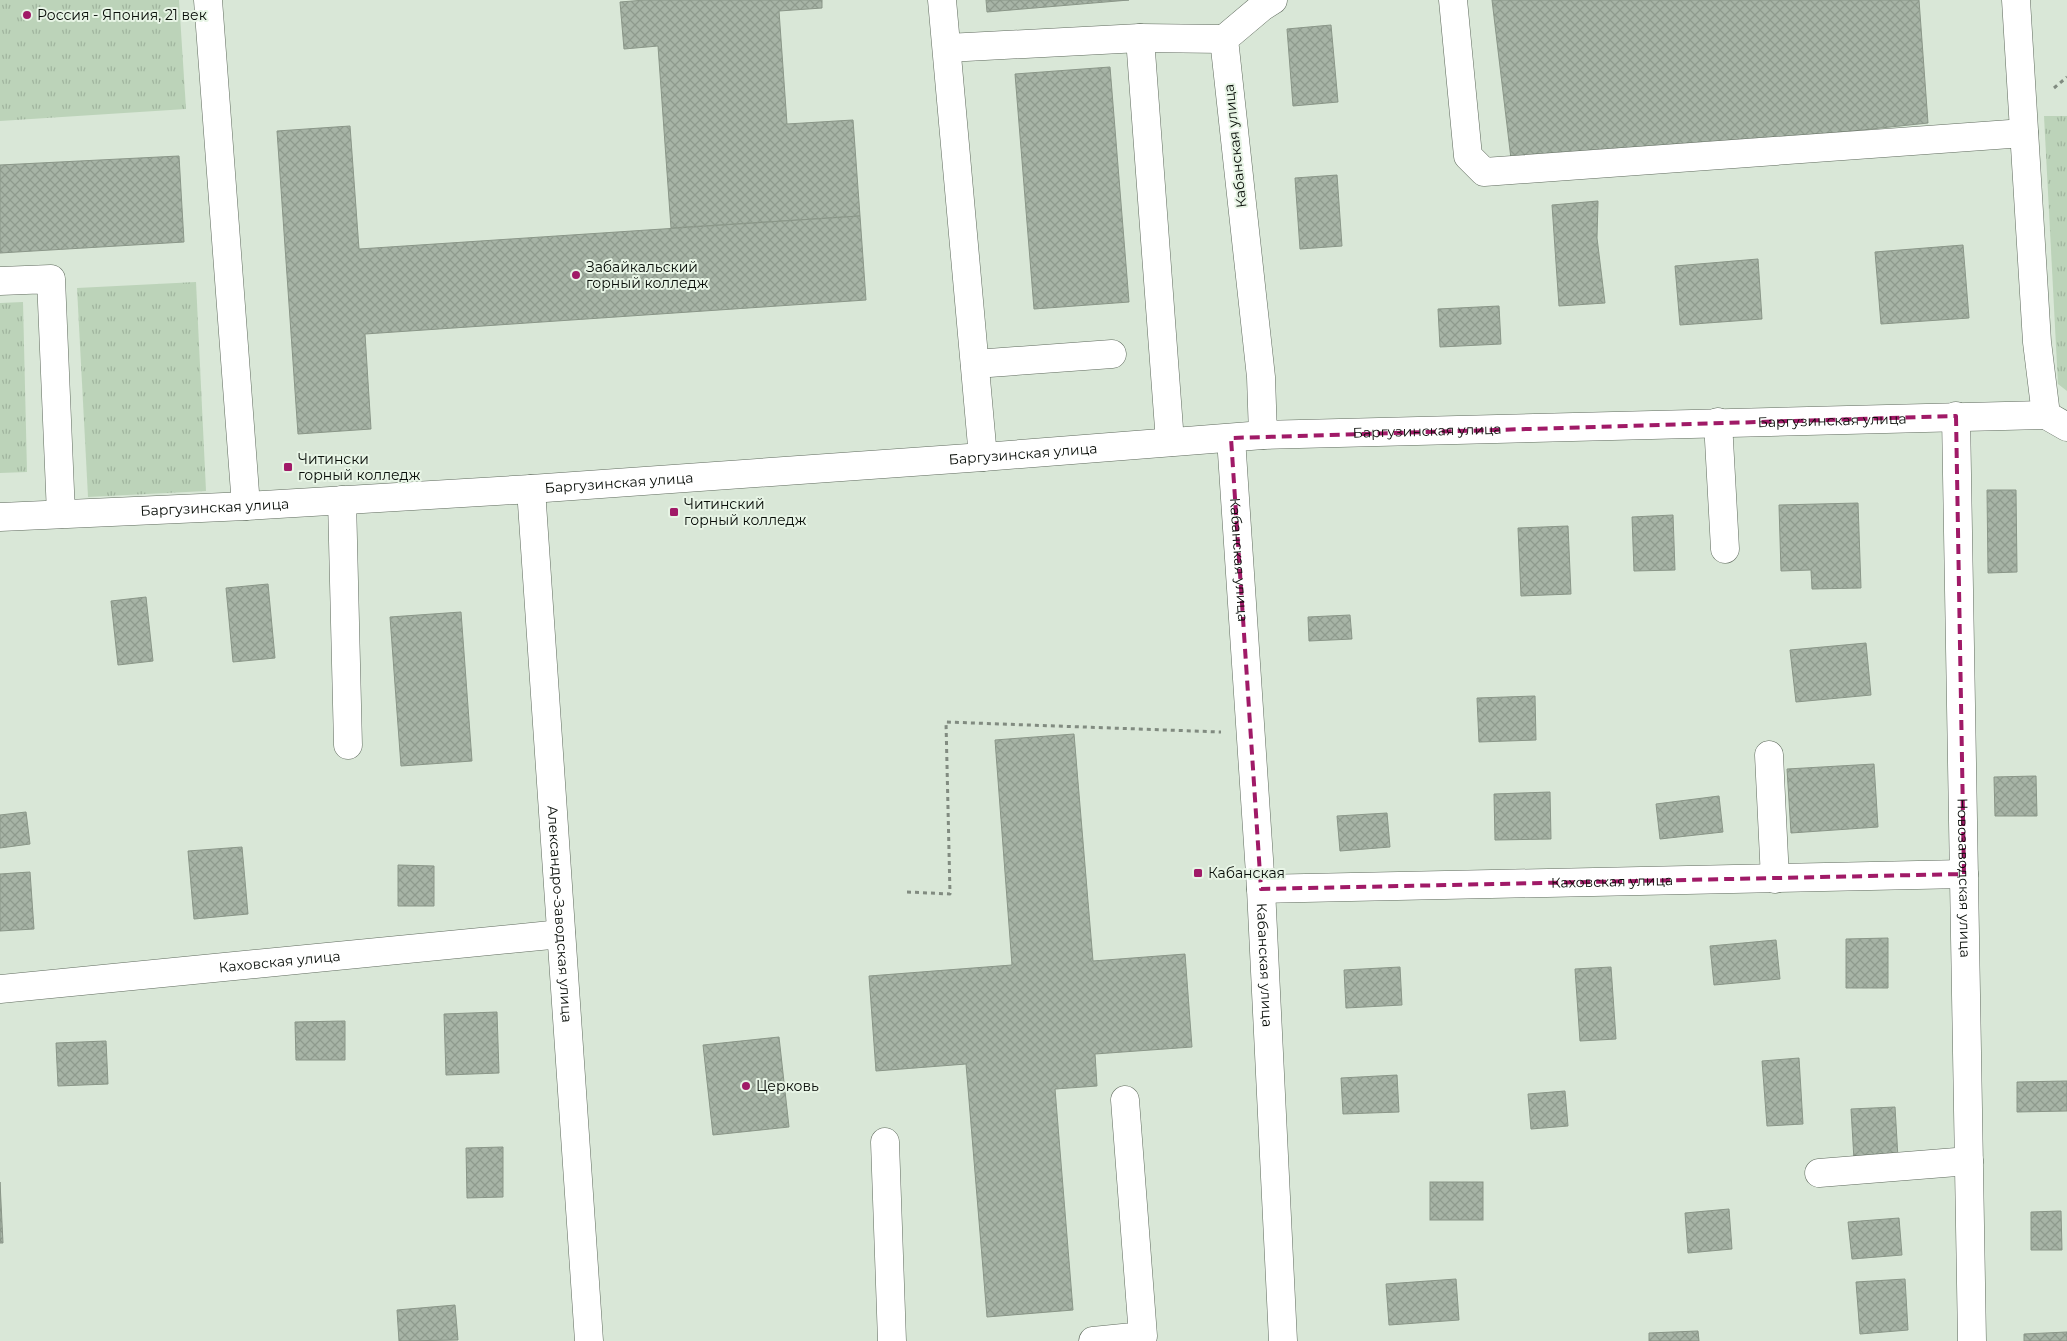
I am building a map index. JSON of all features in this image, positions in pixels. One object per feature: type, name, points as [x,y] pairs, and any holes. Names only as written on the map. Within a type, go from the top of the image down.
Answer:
[{"type":"street","points":[[208,0],[246,506]]},
{"type":"street","points":[[942,0],[983,457]]},
{"type":"street","points":[[947,48],[1140,38],[1224,39],[1274,0]]},
{"type":"street","points":[[1453,0],[1468,156],[1484,172],[2024,133]]},
{"type":"street","points":[[2016,0],[2037,342],[2057,421]]},
{"type":"street","points":[[1140,38],[1170,442]]},
{"type":"street","name":"Кабанская улица","points":[[1224,39],[1260,377],[1263,435]]},
{"type":"street","points":[[0,281],[50,279],[61,514]]},
{"type":"street","points":[[975,364],[1112,354]]},
{"type":"street","name":"Баргузинская улица","points":[[0,517],[246,506],[531,488],[983,457],[1263,435],[1956,416],[2057,421]]},
{"type":"street","name":"Новозаводская улица","points":[[1956,416],[1972,1341]]},
{"type":"street","points":[[1718,422],[1725,549]]},
{"type":"street","name":"Кабанская улица","points":[[1231,438],[1261,890],[1283,1341]]},
{"type":"street","name":"Александро-Заводская улица","points":[[531,488],[589,1341]]},
{"type":"street","points":[[342,500],[348,744]]},
{"type":"street","points":[[1769,755],[1774,878]]},
{"type":"street","name":"Каховская улица","points":[[1261,890],[1964,874]]},
{"type":"street","name":"Каховская улица","points":[[0,989],[561,934]]},
{"type":"street","points":[[1093,1341],[1143,1336],[1125,1100]]},
{"type":"street","points":[[885,1142],[892,1341]]},
{"type":"street","points":[[1819,1173],[1968,1161]]},
{"type":"path","points":[[907,892],[950,894],[946,722],[1250,734]]},
{"type":"highlighted area","points":[[1956,416],[1964,874],[1261,889],[1231,438]]},
{"type":"green space","points":[[0,0],[179,0],[186,109],[0,121]]},
{"type":"green space","points":[[2044,116],[2067,116],[2067,391],[2058,384]]},
{"type":"green space","points":[[196,282],[206,491],[88,497],[77,288]]},
{"type":"green space","points":[[23,302],[27,472],[0,473],[0,303]]},
{"type":"building","points":[[645,0],[822,0],[822,8],[779,11],[787,124],[853,120],[860,216],[671,228],[658,46],[624,49],[620,2]]},
{"type":"building","points":[[986,0],[1129,0],[987,12]]},
{"type":"building","points":[[1492,0],[1919,0],[1928,123],[1512,167]]},
{"type":"building","points":[[1331,25],[1338,102],[1293,106],[1287,29]]},
{"type":"building","points":[[1110,67],[1129,302],[1034,309],[1015,74]]},
{"type":"building","name":"Забайкальский горный колледж","points":[[350,126],[359,249],[860,216],[866,300],[365,334],[371,429],[298,434],[277,131]]},
{"type":"building","points":[[179,156],[184,242],[0,253],[0,165]]},
{"type":"building","points":[[1337,175],[1342,246],[1300,249],[1295,178]]},
{"type":"building","points":[[1598,201],[1597,238],[1605,303],[1559,306],[1552,205]]},
{"type":"building","points":[[1963,245],[1969,318],[1881,324],[1875,252]]},
{"type":"building","points":[[1758,259],[1762,319],[1680,325],[1675,266]]},
{"type":"building","points":[[1499,306],[1501,344],[1440,347],[1438,309]]},
{"type":"building","points":[[1987,490],[2016,490],[2017,572],[1988,573]]},
{"type":"building","points":[[1858,503],[1861,588],[1812,589],[1811,570],[1781,571],[1779,505]]},
{"type":"building","points":[[1673,515],[1675,570],[1634,571],[1632,517]]},
{"type":"building","points":[[1568,526],[1571,594],[1521,596],[1518,528]]},
{"type":"building","points":[[268,584],[275,658],[233,662],[226,588]]},
{"type":"building","points":[[146,597],[153,661],[118,665],[111,601]]},
{"type":"building","points":[[461,612],[472,761],[401,766],[390,617]]},
{"type":"building","points":[[1350,615],[1352,639],[1309,641],[1308,617]]},
{"type":"building","points":[[1866,643],[1871,695],[1796,702],[1790,650]]},
{"type":"building","points":[[1535,696],[1536,740],[1479,742],[1477,698]]},
{"type":"building","points":[[1074,734],[1093,961],[1185,954],[1192,1047],[1095,1054],[1097,1086],[1055,1089],[1073,1310],[987,1317],[966,1064],[876,1071],[869,976],[1012,965],[995,740]]},
{"type":"building","points":[[1874,764],[1878,827],[1791,833],[1787,769]]},
{"type":"building","points":[[2036,776],[2037,816],[1995,816],[1994,777]]},
{"type":"building","points":[[1550,792],[1551,839],[1495,840],[1494,794]]},
{"type":"building","points":[[1719,796],[1723,832],[1660,839],[1656,804]]},
{"type":"building","points":[[26,812],[30,844],[0,848],[0,815]]},
{"type":"building","points":[[1387,813],[1390,847],[1340,851],[1337,816]]},
{"type":"building","points":[[242,847],[248,914],[194,919],[188,851]]},
{"type":"building","points":[[398,865],[434,866],[434,906],[398,906]]},
{"type":"building","points":[[30,872],[34,929],[0,931],[0,874]]},
{"type":"building","points":[[1888,938],[1888,988],[1846,988],[1846,939]]},
{"type":"building","points":[[1776,940],[1780,979],[1714,985],[1710,946]]},
{"type":"building","points":[[1400,967],[1402,1005],[1346,1008],[1344,970]]},
{"type":"building","points":[[1611,967],[1616,1039],[1580,1041],[1575,969]]},
{"type":"building","points":[[497,1012],[499,1073],[446,1075],[444,1014]]},
{"type":"building","points":[[345,1021],[345,1060],[296,1060],[295,1022]]},
{"type":"building","name":"Церковь","points":[[779,1037],[789,1127],[713,1135],[703,1045]]},
{"type":"building","points":[[106,1041],[108,1084],[58,1086],[56,1043]]},
{"type":"building","points":[[1799,1058],[1803,1124],[1767,1126],[1762,1061]]},
{"type":"building","points":[[1397,1075],[1399,1112],[1343,1114],[1341,1078]]},
{"type":"building","points":[[2067,1081],[2067,1111],[2017,1112],[2017,1082]]},
{"type":"building","points":[[1565,1091],[1568,1126],[1531,1129],[1528,1094]]},
{"type":"building","points":[[1895,1107],[1898,1158],[1854,1160],[1851,1109]]},
{"type":"building","points":[[503,1147],[503,1197],[467,1198],[466,1148]]},
{"type":"building","points":[[0,1182],[3,1243],[0,1243]]},
{"type":"building","points":[[1430,1182],[1483,1182],[1483,1220],[1430,1220]]},
{"type":"building","points":[[1729,1209],[1732,1249],[1688,1253],[1685,1213]]},
{"type":"building","points":[[2061,1211],[2062,1250],[2031,1250],[2031,1212]]},
{"type":"building","points":[[1899,1218],[1902,1255],[1852,1259],[1848,1222]]},
{"type":"building","points":[[1456,1279],[1459,1320],[1389,1325],[1386,1284]]},
{"type":"building","points":[[1905,1279],[1908,1330],[1860,1334],[1856,1282]]},
{"type":"building","points":[[455,1305],[458,1340],[399,1341],[397,1310]]},
{"type":"building","points":[[1698,1331],[1699,1341],[1649,1341],[1649,1333]]},
{"type":"building","points":[[2067,1332],[2067,1341],[2024,1341],[2024,1334]]},
{"type":"place","name":"Россия - Япония, 21 век","points":[[27,15]]},
{"type":"place","name":"Забайкальский горный колледж","points":[[576,275]]},
{"type":"place","name":"Читински горный колледж","points":[[288,467]]},
{"type":"place","name":"Читинский горный колледж","points":[[674,512]]},
{"type":"place","name":"Кабанская","points":[[1198,873]]},
{"type":"place","name":"Церковь","points":[[746,1086]]}]
